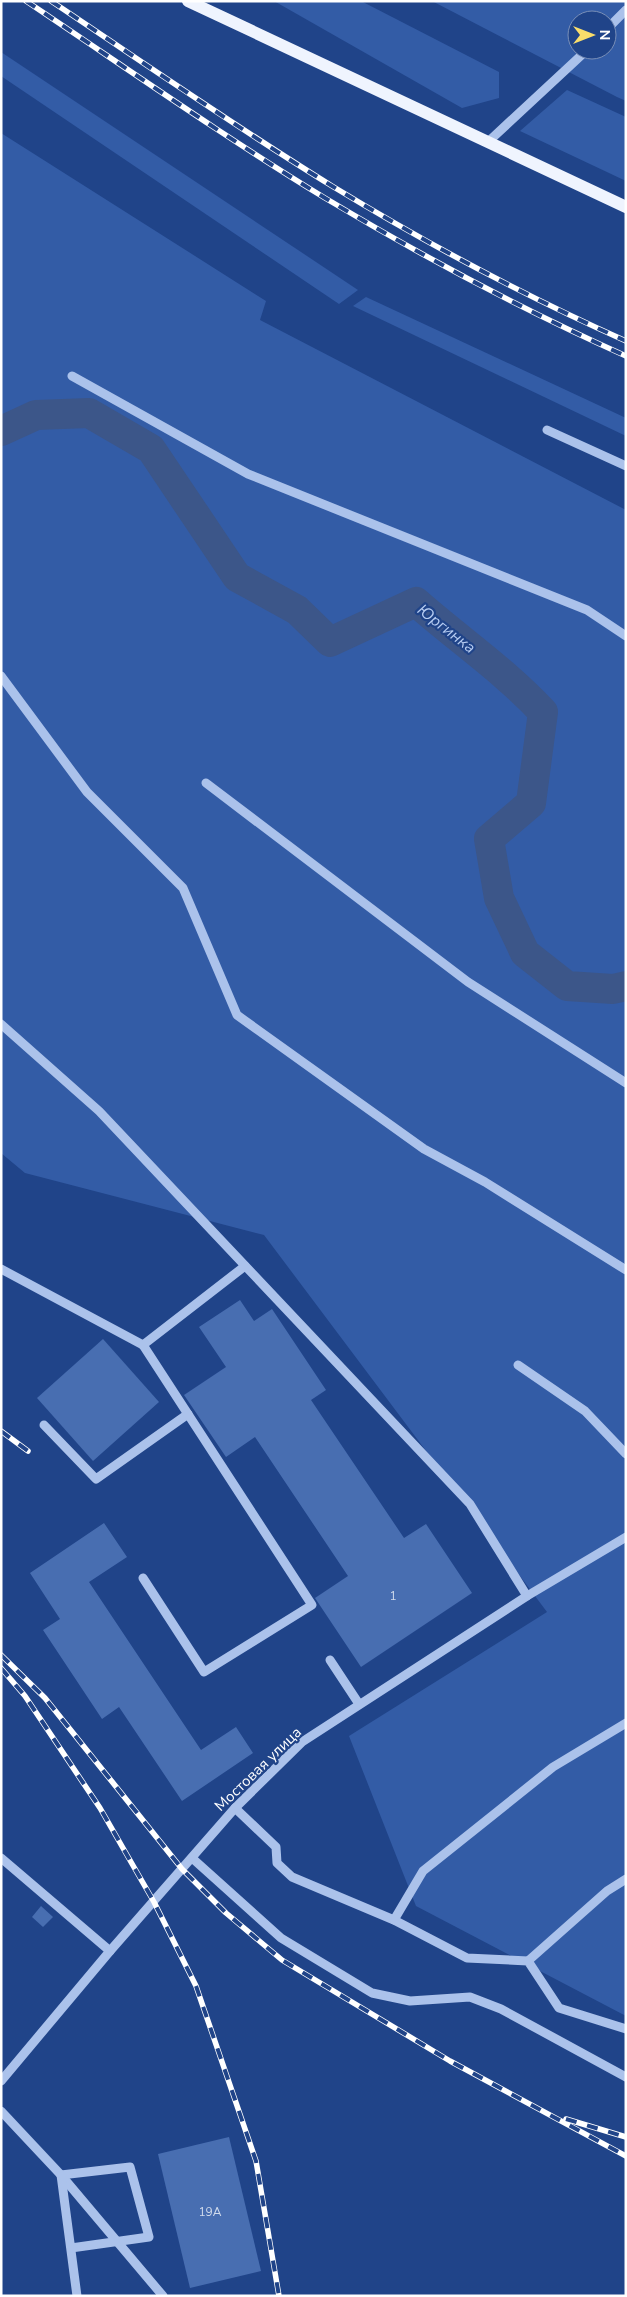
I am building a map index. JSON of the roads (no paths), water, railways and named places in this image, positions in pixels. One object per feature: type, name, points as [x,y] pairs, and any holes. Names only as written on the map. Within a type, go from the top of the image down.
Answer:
[{"type":"main road","points":[[188,1],[626,207]]},
{"type":"street","points":[[617,19],[626,10]]},
{"type":"street","points":[[489,141],[576,60]]},
{"type":"street","points":[[72,376],[248,474],[587,610],[626,636]]},
{"type":"street","points":[[547,430],[626,466]]},
{"type":"street","points":[[1,676],[87,792],[183,888],[237,1014],[424,1149],[485,1182],[626,1270]]},
{"type":"street","points":[[206,783],[468,982],[626,1083]]},
{"type":"street","points":[[1,1024],[99,1111],[470,1504],[527,1596]]},
{"type":"street","points":[[143,1345],[245,1266]]},
{"type":"street","points":[[1,1269],[143,1345],[312,1605],[204,1672],[143,1578]]},
{"type":"street","points":[[518,1366],[584,1411],[626,1454]]},
{"type":"street","points":[[44,1425],[96,1479],[188,1414]]},
{"type":"street","name":"Мостовая улица","points":[[1,2081],[235,1808],[302,1742],[527,1596],[626,1537]]},
{"type":"street","points":[[330,1660],[359,1704]]},
{"type":"street","points":[[394,1920],[423,1871],[553,1767],[626,1723]]},
{"type":"street","points":[[235,1808],[276,1847],[277,1863],[292,1877],[394,1920],[467,1958],[528,1961],[607,1891],[626,1879]]},
{"type":"street","points":[[1,1858],[110,1952]]},
{"type":"street","points":[[192,1858],[281,1938],[372,1993],[410,2001],[470,1996],[502,2009],[626,2077]]},
{"type":"street","points":[[528,1961],[559,2008],[626,2029]]},
{"type":"street","points":[[1,2111],[61,2175],[162,2296]]},
{"type":"street","points":[[61,2175],[130,2167],[149,2237],[71,2248]]},
{"type":"street","points":[[61,2175],[77,2296]]},
{"type":"waterway","name":"Юргинка","points":[[1,431],[36,415],[89,413],[151,449],[237,577],[297,610],[330,642],[416,602],[513,683],[543,712],[531,803],[489,839],[499,898],[525,953],[567,986],[613,989],[626,986]]},
{"type":"railway","points":[[26,1],[212,126],[325,198],[473,282],[626,356]]},
{"type":"railway","points":[[51,1],[190,95],[367,207],[513,287],[626,341]]},
{"type":"railway","points":[[1,1431],[28,1451]]},
{"type":"railway","points":[[1,1655],[45,1698],[182,1869],[226,1913],[282,1960],[450,2061],[626,2156]]},
{"type":"railway","points":[[1,1668],[25,1696],[100,1808],[154,1902],[196,1986],[256,2161],[279,2296]]},
{"type":"railway","points":[[566,2119],[626,2137]]}]
